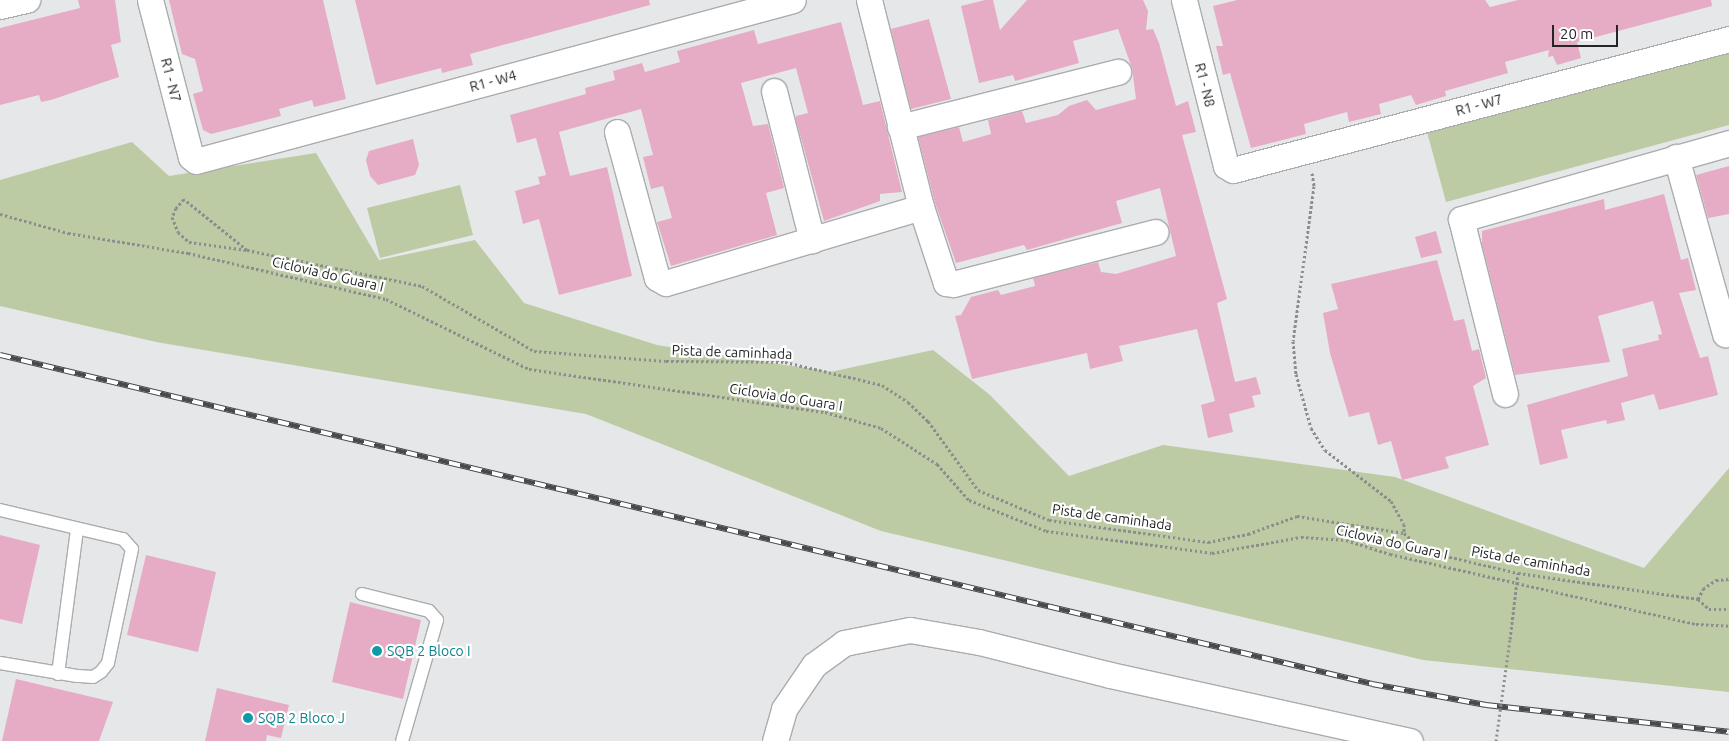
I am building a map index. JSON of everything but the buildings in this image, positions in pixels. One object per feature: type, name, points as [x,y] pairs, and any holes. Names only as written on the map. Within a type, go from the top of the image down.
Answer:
[{"type":"street","points":[[0,6],[27,0]]},
{"type":"street","name":"R1 - N7","points":[[150,0],[193,160]]},
{"type":"street","name":"R1 - W4","points":[[193,160],[793,0]]},
{"type":"street","points":[[869,0],[921,207],[943,278],[953,284],[1155,232]]},
{"type":"street","name":"R1 - N8","points":[[1184,0],[1228,169]]},
{"type":"street","name":"R1 - W7","points":[[1228,169],[1308,150],[1729,39]]},
{"type":"street","points":[[900,127],[1118,72]]},
{"type":"street","points":[[774,91],[812,240]]},
{"type":"street","points":[[616,132],[661,281],[812,240],[921,207]]},
{"type":"street","points":[[1505,394],[1461,219],[1729,143]]},
{"type":"street","points":[[1676,157],[1725,334]]},
{"type":"street","points":[[774,741],[784,708],[814,665],[844,644],[910,630],[979,642],[1110,675],[1410,741]]},
{"type":"lane","points":[[0,510],[123,539],[132,549],[108,663],[93,677],[58,674],[0,663]]},
{"type":"lane","points":[[58,674],[77,529]]},
{"type":"lane","points":[[362,594],[429,611],[437,620],[402,741]]},
{"type":"path","points":[[1308,150],[1314,186],[1293,341],[1296,374],[1311,428],[1325,450],[1391,500],[1404,524],[1404,533]]},
{"type":"path","name":"Pista de caminhada","points":[[247,250],[184,199],[176,208],[172,217],[178,232],[189,242],[247,250],[422,286],[534,351],[666,361],[785,362],[882,386],[908,402],[928,422],[978,490],[1049,520],[1208,542],[1248,534],[1297,516],[1404,533],[1424,551],[1518,573],[1698,599],[1710,609],[1729,609]]},
{"type":"path","name":"Ciclovia do Guara I","points":[[0,214],[68,232],[188,253],[386,298],[529,370],[825,412],[881,428],[937,464],[970,500],[1046,531],[1212,553],[1301,537],[1346,540],[1390,554],[1696,624],[1729,626]]},
{"type":"path","points":[[1496,741],[1518,573]]},
{"type":"path","points":[[1698,599],[1703,590],[1716,580],[1729,579]]},
{"type":"green space","points":[[1729,50],[1729,125],[1446,202],[1427,132]]},
{"type":"green space","points":[[132,142],[169,176],[316,153],[379,260],[475,240],[524,303],[657,345],[830,372],[933,350],[990,395],[1069,476],[1163,445],[1395,477],[1644,568],[1729,468],[1729,692],[1423,660],[881,531],[586,414],[156,342],[0,306],[0,180]]},
{"type":"green space","points":[[460,185],[473,235],[380,258],[367,208]]},
{"type":"railway","points":[[0,355],[1372,684],[1486,705],[1729,732]]},
{"type":"place","name":"SQB 2 Bloco I","points":[[377,651]]},
{"type":"place","name":"SQB 2 Bloco J","points":[[248,718]]}]
